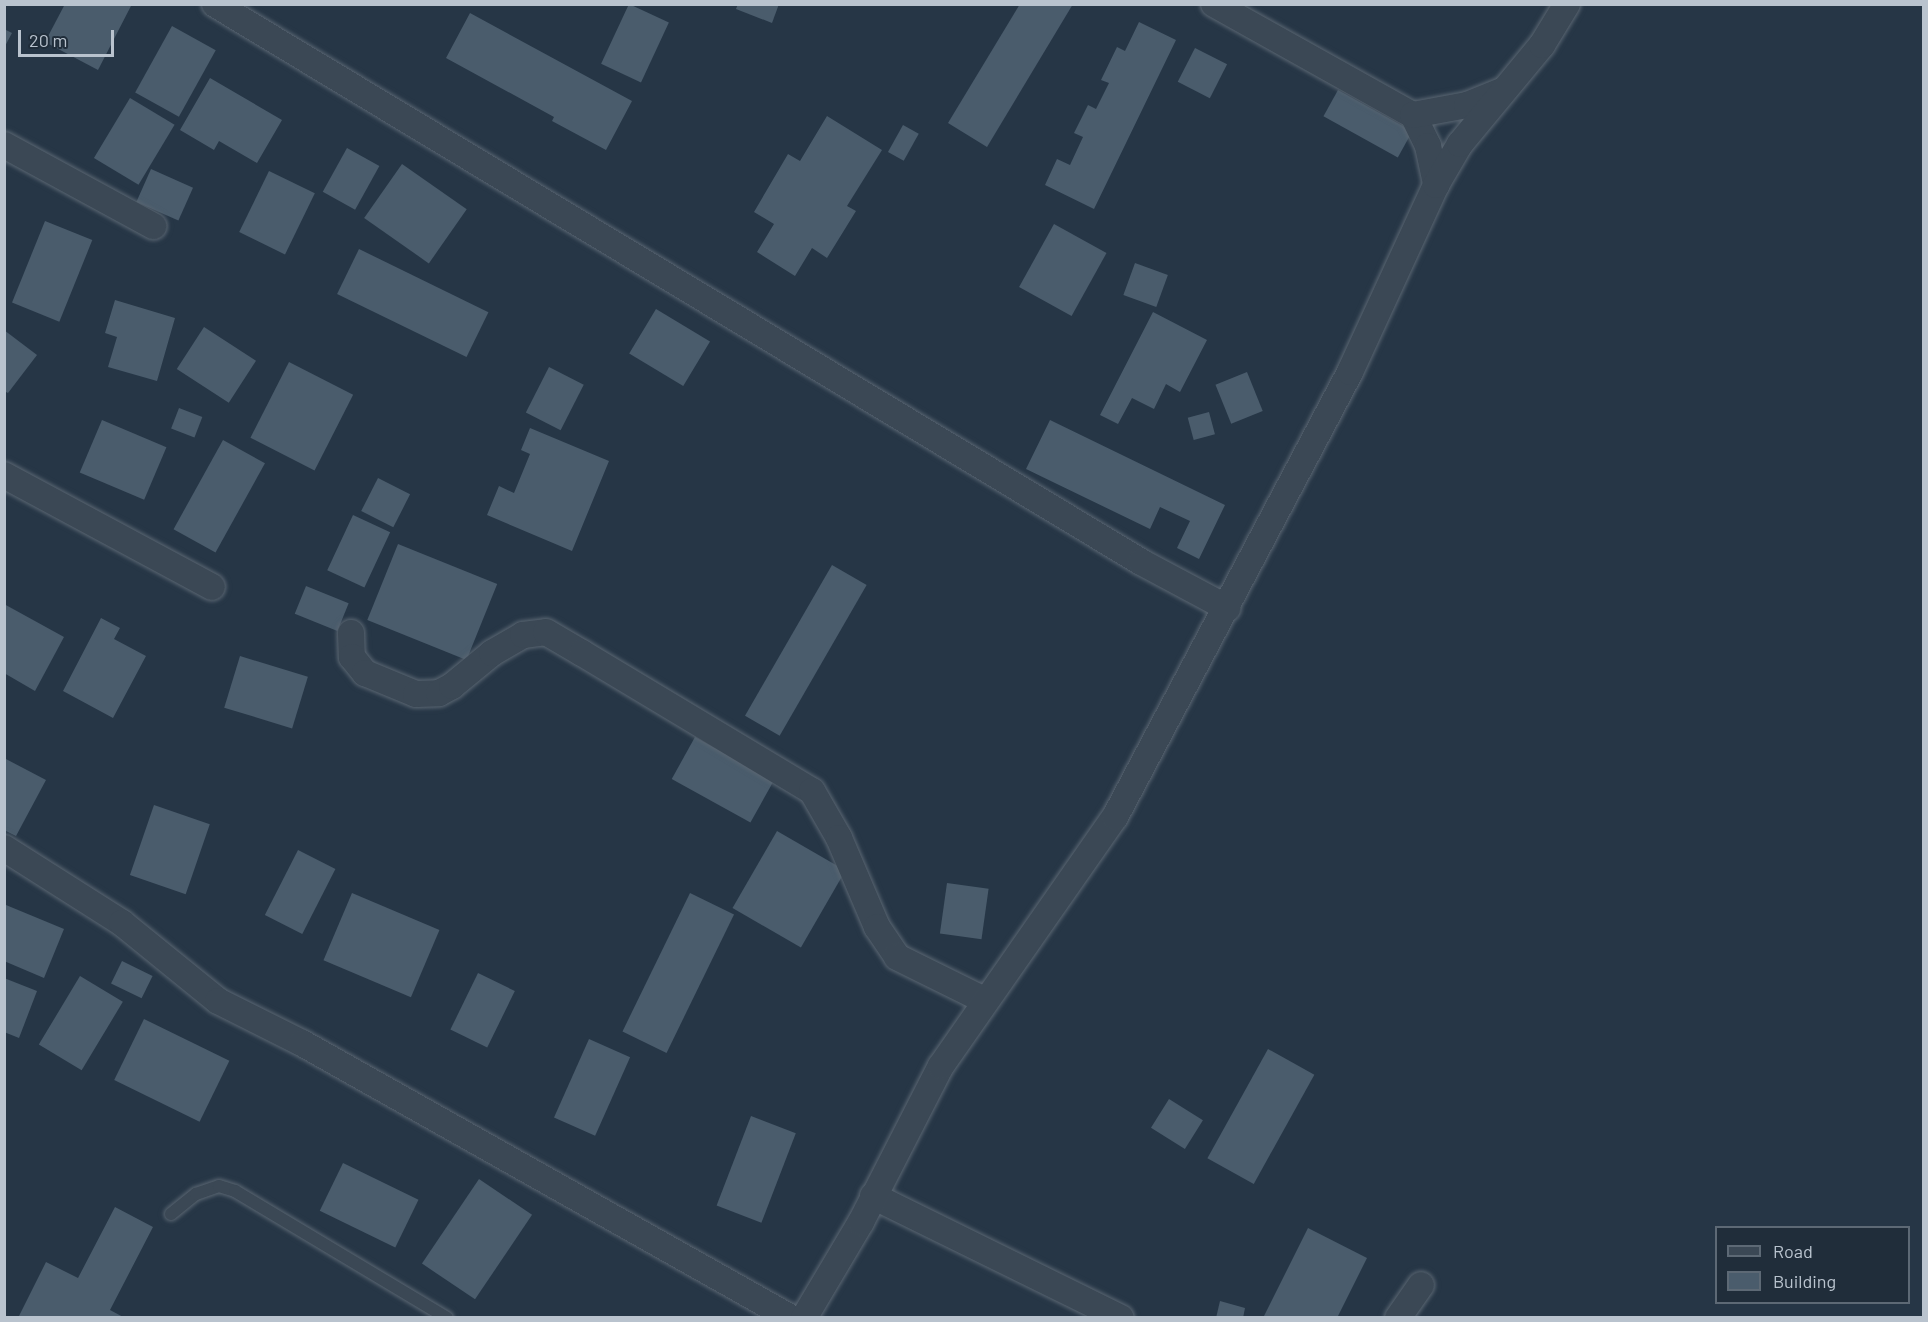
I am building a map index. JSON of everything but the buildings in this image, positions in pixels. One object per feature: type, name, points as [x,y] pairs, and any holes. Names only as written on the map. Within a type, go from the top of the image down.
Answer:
[{"type":"street","points":[[214,4],[1112,544],[1227,608]]},
{"type":"street","points":[[1214,4],[1413,115],[1428,146],[1436,185]]},
{"type":"street","points":[[804,1317],[873,1196],[941,1066],[984,1000],[1115,817],[1350,372],[1436,185],[1460,144],[1542,45],[1567,4]]},
{"type":"street","points":[[1413,115],[1467,105],[1506,89]]},
{"type":"street","points":[[4,145],[153,226]]},
{"type":"street","points":[[4,475],[212,587]]},
{"type":"street","points":[[351,633],[352,657],[365,673],[416,693],[438,693],[452,686],[492,653],[523,634],[546,632],[812,791],[839,838],[877,927],[897,957],[984,1000]]},
{"type":"street","points":[[4,848],[122,923],[218,1001],[302,1043],[791,1317]]},
{"type":"street","points":[[873,1196],[1121,1317]]},
{"type":"street","points":[[1398,1317],[1421,1285]]},
{"type":"lane","points":[[171,1214],[196,1194],[219,1186],[235,1191],[447,1317]]}]
